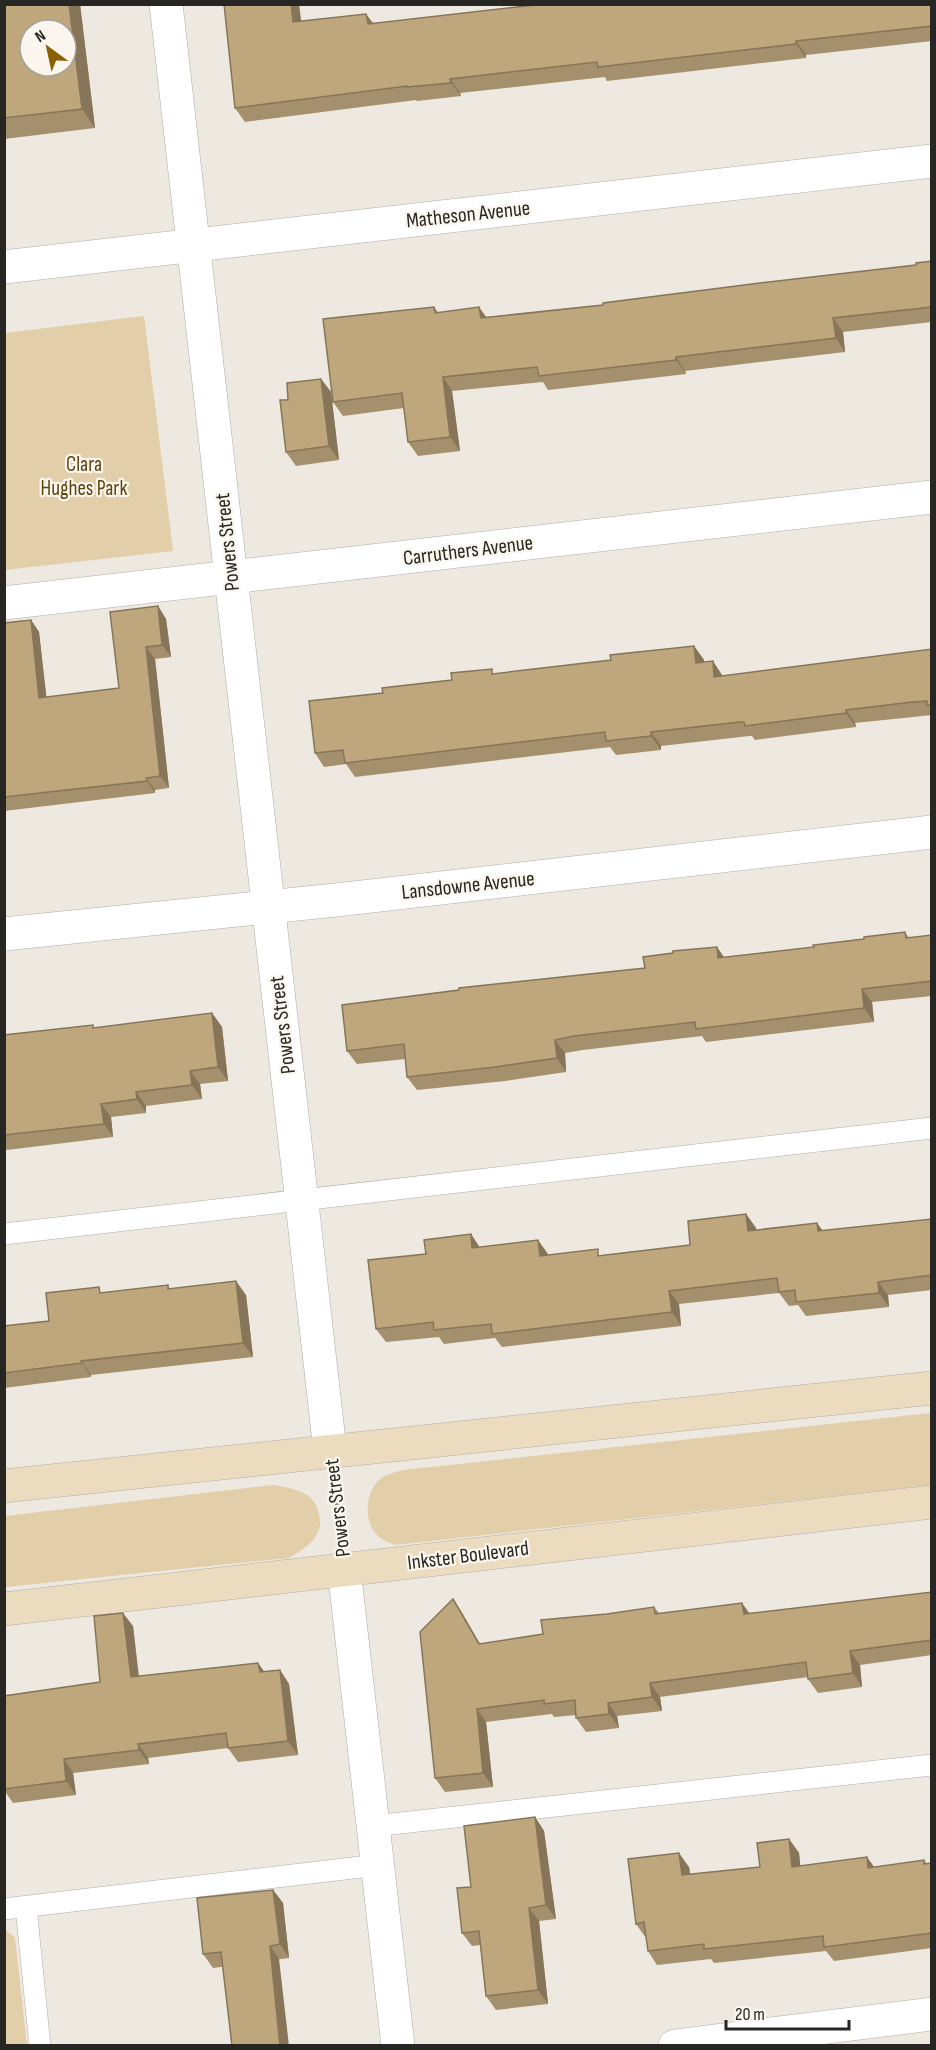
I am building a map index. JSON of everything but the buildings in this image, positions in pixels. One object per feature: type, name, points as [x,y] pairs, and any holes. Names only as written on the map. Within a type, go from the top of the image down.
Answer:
[{"type":"main road","points":[[4,1486],[932,1388]]},
{"type":"main road","name":"Inkster Boulevard","points":[[4,1609],[932,1502]]},
{"type":"street","name":"Powers Street","points":[[166,4],[330,1450]]},
{"type":"street","name":"Matheson Avenue","points":[[4,267],[932,161]]},
{"type":"street","name":"Carruthers Avenue","points":[[4,603],[932,497]]},
{"type":"street","name":"Lansdowne Avenue","points":[[4,934],[268,907],[932,832]]},
{"type":"street","name":"Powers Street","points":[[344,1569],[399,2046]]},
{"type":"street","points":[[675,2046],[932,2014]]},
{"type":"lane","points":[[4,1234],[932,1128]]},
{"type":"lane","points":[[373,1826],[932,1765]]},
{"type":"lane","points":[[4,1909],[378,1865]]},
{"type":"lane","points":[[26,1907],[40,2046]]},
{"type":"path","name":"Powers Street","points":[[330,1450],[344,1569]]},
{"type":"green space","name":"Clara Hughes Park","points":[[144,316],[173,551],[5,570],[5,333]]},
{"type":"green space","points":[[931,1413],[931,1485],[395,1545],[378,1536],[373,1530],[368,1515],[369,1499],[375,1485],[385,1476],[403,1470]]},
{"type":"green space","points":[[273,1485],[305,1494],[311,1498],[318,1511],[320,1524],[315,1537],[311,1543],[289,1558],[5,1587],[5,1516]]},
{"type":"green space","points":[[5,1929],[15,1938],[27,2045],[5,2045]]}]
